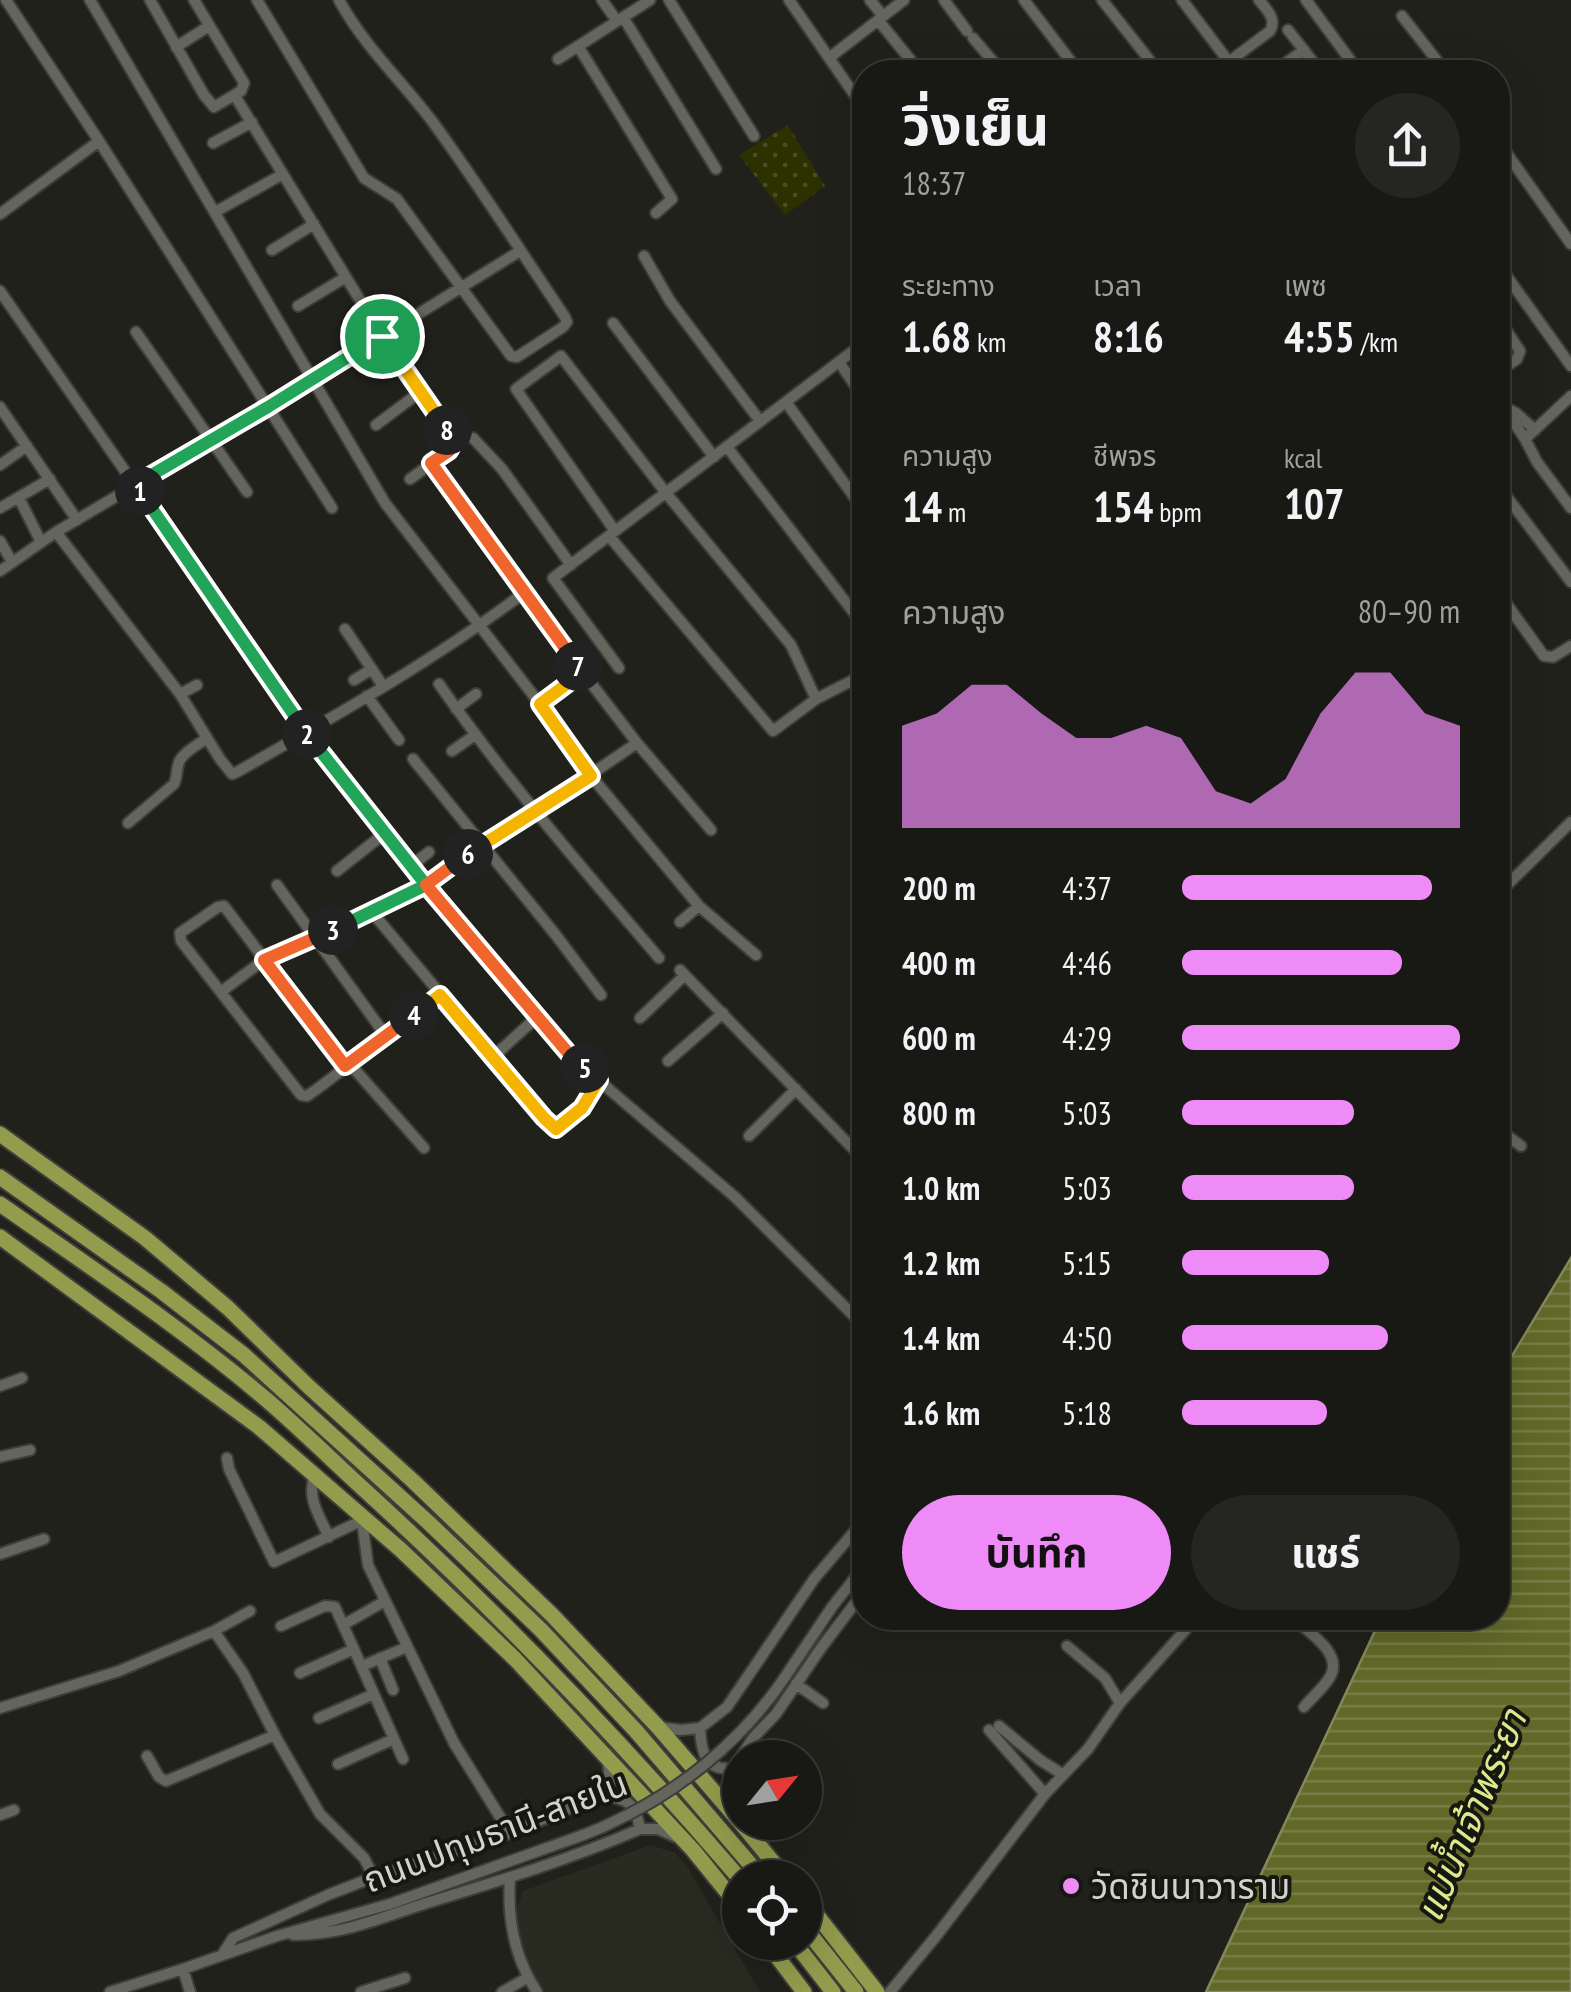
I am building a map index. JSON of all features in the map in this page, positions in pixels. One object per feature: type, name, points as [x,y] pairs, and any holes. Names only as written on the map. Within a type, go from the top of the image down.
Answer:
[{"type":"main road","points":[[0,1134],[188,1272],[552,1615],[722,1801]]},
{"type":"main road","points":[[0,1177],[161,1291],[284,1390],[542,1630],[747,1860]]},
{"type":"main road","points":[[0,1204],[268,1401],[541,1660],[622,1744],[723,1860]]},
{"type":"main road","points":[[0,1236],[248,1418],[366,1518],[515,1659],[722,1884]]},
{"type":"main road","points":[[380,1478],[413,1481]]},
{"type":"main road","points":[[404,1526],[427,1574]]},
{"type":"main road","points":[[755,1840],[771,1860]]},
{"type":"main road","points":[[759,1845],[768,1860]]},
{"type":"main road","points":[[718,1879],[722,1882]]},
{"type":"main road","points":[[822,1922],[876,1992]]},
{"type":"main road","points":[[822,1948],[856,1992]]},
{"type":"main road","points":[[780,1960],[804,1992]]},
{"type":"main road","points":[[807,1960],[833,1992]]},
{"type":"street","points":[[6,0],[332,508]]},
{"type":"street","points":[[90,0],[385,502],[591,776],[699,906],[756,956]]},
{"type":"street","points":[[150,0],[214,107],[242,92],[244,83],[194,0]]},
{"type":"street","points":[[256,0],[364,178],[397,200],[511,356],[517,357],[566,322],[565,317],[444,138],[352,25],[339,0]]},
{"type":"street","points":[[602,0],[620,19],[716,170]]},
{"type":"street","points":[[558,59],[650,0]]},
{"type":"street","points":[[669,0],[754,136]]},
{"type":"street","points":[[789,0],[852,91]]},
{"type":"street","points":[[870,0],[911,60]]},
{"type":"street","points":[[829,58],[904,0]]},
{"type":"street","points":[[944,0],[992,60]]},
{"type":"street","points":[[1024,0],[1070,60]]},
{"type":"street","points":[[1102,0],[1149,60]]},
{"type":"street","points":[[1182,0],[1227,60]]},
{"type":"street","points":[[1232,60],[1273,25],[1259,0]]},
{"type":"street","points":[[1306,0],[1350,60]]},
{"type":"street","points":[[1402,16],[1437,60]]},
{"type":"street","points":[[176,47],[209,26]]},
{"type":"street","points":[[1288,30],[1312,60]]},
{"type":"street","points":[[578,46],[672,198],[656,212]]},
{"type":"street","points":[[1290,60],[1304,50]]},
{"type":"street","points":[[236,96],[382,336],[447,430],[453,444],[449,451],[410,479]]},
{"type":"street","points":[[213,143],[252,122]]},
{"type":"street","points":[[0,214],[99,141]]},
{"type":"street","points":[[1510,158],[1571,244]]},
{"type":"street","points":[[216,212],[283,174]]},
{"type":"street","points":[[272,250],[314,224]]},
{"type":"street","points":[[0,570],[56,532],[520,251]]},
{"type":"street","points":[[644,256],[670,301],[760,421]]},
{"type":"street","points":[[298,306],[346,277]]},
{"type":"street","points":[[1510,281],[1571,366]]},
{"type":"street","points":[[0,290],[306,733],[426,885],[569,1054],[735,1197],[852,1314]]},
{"type":"street","points":[[613,323],[714,457]]},
{"type":"street","points":[[136,332],[248,492]]},
{"type":"street","points":[[1510,336],[1520,351],[1518,359],[1510,364]]},
{"type":"street","points":[[619,668],[553,578],[852,352]]},
{"type":"street","points":[[816,700],[792,644],[666,493],[561,356],[516,389],[612,534],[773,731],[816,700],[852,681]]},
{"type":"street","points":[[839,362],[852,381]]},
{"type":"street","points":[[376,424],[420,392]]},
{"type":"street","points":[[1525,439],[1571,396]]},
{"type":"street","points":[[786,402],[852,494]]},
{"type":"street","points":[[0,407],[78,520]]},
{"type":"street","points":[[1510,410],[1534,430]]},
{"type":"street","points":[[1510,416],[1571,508]]},
{"type":"street","points":[[473,438],[502,469],[571,565]]},
{"type":"street","points":[[0,465],[27,446]]},
{"type":"street","points":[[727,447],[852,607]]},
{"type":"street","points":[[431,463],[637,743],[711,830]]},
{"type":"street","points":[[0,508],[50,480]]},
{"type":"street","points":[[18,498],[42,542]]},
{"type":"street","points":[[1510,501],[1571,582]]},
{"type":"street","points":[[56,532],[180,694],[232,774],[479,627],[525,592]]},
{"type":"street","points":[[0,541],[12,562]]},
{"type":"street","points":[[1510,609],[1544,656],[1553,657],[1571,646]]},
{"type":"street","points":[[345,629],[383,686]]},
{"type":"street","points":[[354,680],[372,669]]},
{"type":"street","points":[[540,704],[583,672]]},
{"type":"street","points":[[439,684],[474,735],[659,958]]},
{"type":"street","points":[[180,694],[197,685]]},
{"type":"street","points":[[456,709],[476,694]]},
{"type":"street","points":[[367,696],[399,740]]},
{"type":"street","points":[[452,752],[474,735]]},
{"type":"street","points":[[128,823],[174,784],[182,756],[207,738]]},
{"type":"street","points":[[222,991],[264,960],[426,885],[483,843],[537,812],[637,743]]},
{"type":"street","points":[[413,759],[601,995]]},
{"type":"street","points":[[1510,882],[1571,822]]},
{"type":"street","points":[[337,871],[385,833]]},
{"type":"street","points":[[411,866],[429,852]]},
{"type":"street","points":[[278,885],[386,1036]]},
{"type":"street","points":[[424,1148],[347,1065],[224,906],[180,933],[181,941],[301,1095],[307,1096],[347,1065],[440,995]]},
{"type":"street","points":[[680,922],[699,906]]},
{"type":"street","points":[[371,912],[556,1129],[582,1108],[599,1080]]},
{"type":"street","points":[[640,1018],[682,972],[852,1147]]},
{"type":"street","points":[[668,1062],[723,1014]]},
{"type":"street","points":[[493,1057],[537,1017]]},
{"type":"street","points":[[749,1136],[796,1089]]},
{"type":"street","points":[[1510,1137],[1521,1146]]},
{"type":"street","points":[[0,1386],[22,1378]]},
{"type":"street","points":[[0,1457],[30,1450]]},
{"type":"street","points":[[227,1458],[274,1562],[366,1518]]},
{"type":"street","points":[[315,1474],[310,1488],[329,1537]]},
{"type":"street","points":[[366,1518],[363,1528],[368,1566],[454,1743],[510,1833]]},
{"type":"street","points":[[658,1727],[700,1728],[727,1708],[794,1608],[852,1533]]},
{"type":"street","points":[[0,1554],[44,1538]]},
{"type":"street","name":"ถนนปทุมธานี-สายใน","points":[[110,1992],[277,1936],[390,1904],[609,1824],[693,1775],[740,1733],[768,1703],[852,1581]]},
{"type":"street","points":[[344,1625],[384,1600]]},
{"type":"street","points":[[281,1626],[325,1606],[334,1607],[403,1760]]},
{"type":"street","points":[[754,1740],[852,1607]]},
{"type":"street","points":[[0,1708],[119,1671],[250,1612]]},
{"type":"street","points":[[890,1992],[1044,1794],[1088,1749],[1120,1704],[1185,1630]]},
{"type":"street","points":[[1304,1707],[1330,1678],[1334,1662],[1306,1630]]},
{"type":"street","points":[[214,1631],[244,1673],[320,1814],[364,1858],[374,1876]]},
{"type":"street","points":[[362,1666],[407,1646]]},
{"type":"street","points":[[1067,1646],[1104,1678],[1120,1704]]},
{"type":"street","points":[[300,1672],[354,1650]]},
{"type":"street","points":[[380,1658],[393,1690]]},
{"type":"street","points":[[796,1684],[823,1703]]},
{"type":"street","points":[[319,1718],[374,1694]]},
{"type":"street","points":[[700,1728],[705,1758],[722,1769]]},
{"type":"street","points":[[1044,1794],[994,1728],[1062,1774]]},
{"type":"street","points":[[148,1756],[158,1776],[166,1782],[275,1735]]},
{"type":"street","points":[[338,1764],[394,1739]]},
{"type":"street","name":"ถนนปทุมธานี-สายใน","points":[[222,1956],[234,1938],[374,1876],[510,1833],[602,1795],[610,1783],[607,1757]]},
{"type":"street","points":[[602,1795],[631,1804],[637,1811],[640,1829]]},
{"type":"street","points":[[0,1814],[14,1810]]},
{"type":"street","points":[[277,1936],[354,1929],[510,1878],[640,1829],[670,1833],[693,1850]]},
{"type":"street","points":[[510,1878],[510,1924],[515,1947],[537,1992]]},
{"type":"street","points":[[183,1969],[190,1992]]},
{"type":"street","points":[[361,1992],[405,1978]]},
{"type":"street","points":[[502,1992],[528,1978]]},
{"type":"shaded area","points":[[788,125],[825,186],[785,215],[739,155]]},
{"type":"shaded area","points":[[651,1845],[675,1853],[722,1927],[722,1960],[741,1960],[760,1992],[542,1992],[524,1960],[513,1922],[523,1891]]},
{"type":"water","name":"แม่น้ำเจ้าพระยา","points":[[1571,1258],[1571,1992],[1206,1992],[1375,1630],[1510,1630],[1510,1359]]},
{"type":"place","name":"วัดชินนาวาราม","points":[[1071,1886]]},
{"type":"route","points":[[382,336],[136,484],[306,733],[426,885],[264,960],[345,1066],[440,995],[556,1129],[582,1108],[599,1080],[569,1054],[426,885],[483,843],[591,776],[540,704],[583,672],[431,463],[453,444],[382,336]]}]
